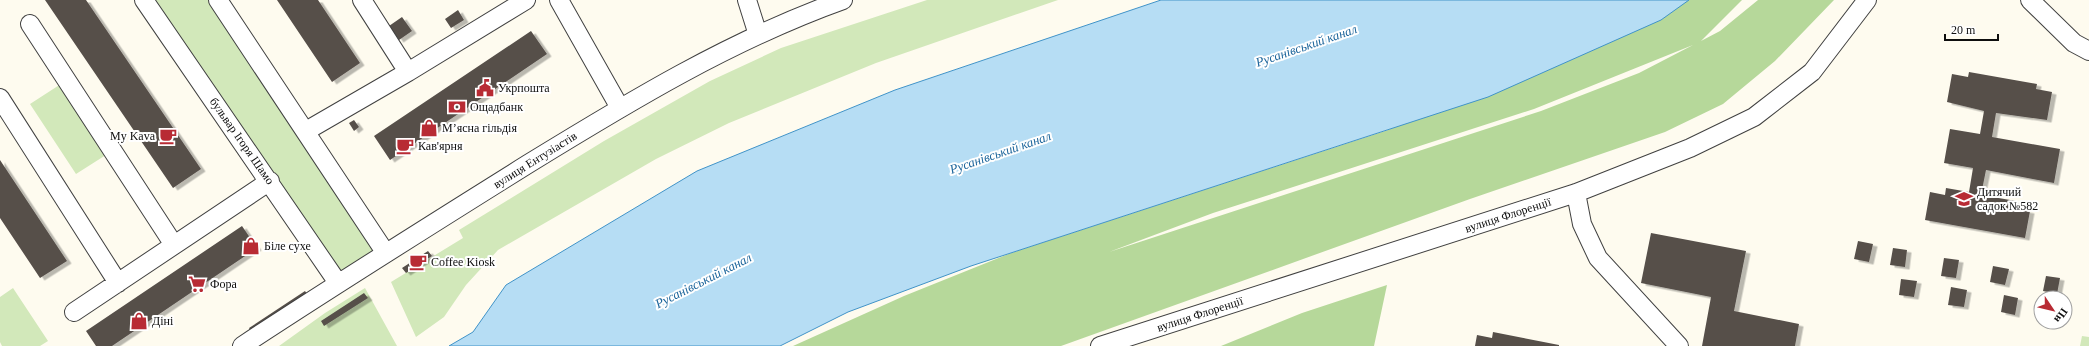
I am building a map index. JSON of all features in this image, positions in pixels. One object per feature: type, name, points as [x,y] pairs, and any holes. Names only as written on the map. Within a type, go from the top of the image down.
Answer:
[{"type":"street","name":"бульвар Ігоря Шамо","points":[[144,0],[270,181],[338,283]]},
{"type":"street","points":[[218,0],[385,252]]},
{"type":"street","points":[[362,0],[408,72]]},
{"type":"street","points":[[306,131],[408,72],[526,0]]},
{"type":"street","points":[[559,0],[620,108]]},
{"type":"street","points":[[747,0],[758,35]]},
{"type":"street","name":"вулиця Ентузіастів","points":[[242,346],[385,252],[620,108],[705,60],[758,35],[843,0]]},
{"type":"street","name":"вулиця Флоренції","points":[[1100,346],[1576,193],[1690,148],[1754,116],[1812,72],[1867,0]]},
{"type":"street","points":[[2030,0],[2074,43],[2089,51]]},
{"type":"street","points":[[30,24],[174,245]]},
{"type":"street","points":[[0,98],[118,282]]},
{"type":"street","points":[[74,312],[270,181]]},
{"type":"street","points":[[1576,193],[1582,224],[1598,258],[1679,346]]},
{"type":"green space","points":[[144,0],[218,0],[385,252],[338,283]]},
{"type":"green space","points":[[927,0],[1058,0],[876,63],[729,123],[656,159],[498,250],[466,285],[444,317],[416,337],[391,282],[463,238],[459,230],[604,141],[710,81],[781,48]]},
{"type":"green space","points":[[1674,0],[1742,0],[1701,41],[1720,31],[1758,0],[1834,0],[1775,61],[1723,104],[1665,132],[1470,199],[1061,346],[793,346],[904,296],[1011,253],[1388,130]],"holes":[[[1693,45],[1639,73],[1541,111],[1109,252],[1213,213],[1534,109]]]},
{"type":"green space","points":[[64,82],[109,153],[76,174],[30,104]]},
{"type":"green space","points":[[1387,285],[1374,346],[1221,346],[1302,313]]},
{"type":"green space","points":[[13,288],[48,341],[40,346],[2,346],[0,342],[0,297]]},
{"type":"green space","points":[[365,288],[397,346],[279,346],[325,313]]},
{"type":"green space","points":[[2082,336],[2089,337],[2089,346],[2080,346]]},
{"type":"water","name":"Русанівський канал","points":[[1161,0],[1689,0],[1661,20],[1488,97],[971,266],[848,312],[780,346],[449,346],[473,332],[506,285],[697,171],[895,90]]},
{"type":"building","points":[[45,0],[86,0],[201,169],[173,188]]},
{"type":"building","points":[[277,0],[318,0],[360,63],[332,82]]},
{"type":"building","points":[[458,10],[464,20],[451,28],[445,19]]},
{"type":"building","points":[[402,17],[412,31],[399,40],[389,26]]},
{"type":"building","points":[[531,31],[547,54],[390,160],[374,136]]},
{"type":"building","points":[[1969,72],[2037,84],[2036,89],[2052,92],[2047,120],[1996,113],[1992,137],[2060,149],[2054,183],[1986,170],[1981,195],[2016,201],[2014,208],[2030,211],[2025,238],[1925,220],[1930,192],[1945,195],[1946,188],[1969,192],[1973,168],[1944,163],[1950,129],[1980,134],[1984,111],[1947,102],[1952,74],[1968,77]]},
{"type":"building","points":[[354,120],[359,127],[354,131],[349,123]]},
{"type":"building","points":[[0,160],[67,261],[40,278],[0,218]]},
{"type":"building","points":[[242,226],[257,248],[112,346],[96,346],[86,331]]},
{"type":"building","points":[[1651,233],[1746,251],[1734,311],[1799,324],[1795,346],[1702,346],[1711,297],[1641,283]]},
{"type":"building","points":[[1858,241],[1873,244],[1869,262],[1854,259]]},
{"type":"building","points":[[1893,248],[1907,250],[1905,267],[1890,265]]},
{"type":"building","points":[[428,251],[432,256],[406,273],[402,268]]},
{"type":"building","points":[[1944,258],[1959,260],[1956,278],[1941,276]]},
{"type":"building","points":[[1993,266],[2009,269],[2005,285],[1990,282]]},
{"type":"building","points":[[2046,276],[2060,278],[2058,290],[2043,290]]},
{"type":"building","points":[[1901,279],[1917,281],[1914,297],[1899,295]]},
{"type":"building","points":[[1951,287],[1967,290],[1964,307],[1948,305]]},
{"type":"building","points":[[305,291],[309,297],[252,334],[249,328]]},
{"type":"building","points":[[364,293],[368,298],[324,326],[321,321]]},
{"type":"building","points":[[2004,295],[2018,298],[2015,315],[2001,312]]},
{"type":"building","points":[[1493,332],[1559,346],[1475,346],[1477,335],[1492,338]]},
{"type":"place","name":"Укрпошта","points":[[485,88]]},
{"type":"place","name":"Ощадбанк","points":[[457,107]]},
{"type":"place","name":"М’ясна гільдія","points":[[429,128]]},
{"type":"place","name":"My Kava","points":[[168,136]]},
{"type":"place","name":"Кав'ярня","points":[[405,146]]},
{"type":"place","name":"Дитячий садок №582","points":[[1964,199]]},
{"type":"place","name":"Біле сухе","points":[[251,246]]},
{"type":"place","name":"Coffee Kiosk","points":[[418,262]]},
{"type":"place","name":"Фора","points":[[197,284]]},
{"type":"place","name":"Діні","points":[[139,321]]}]
